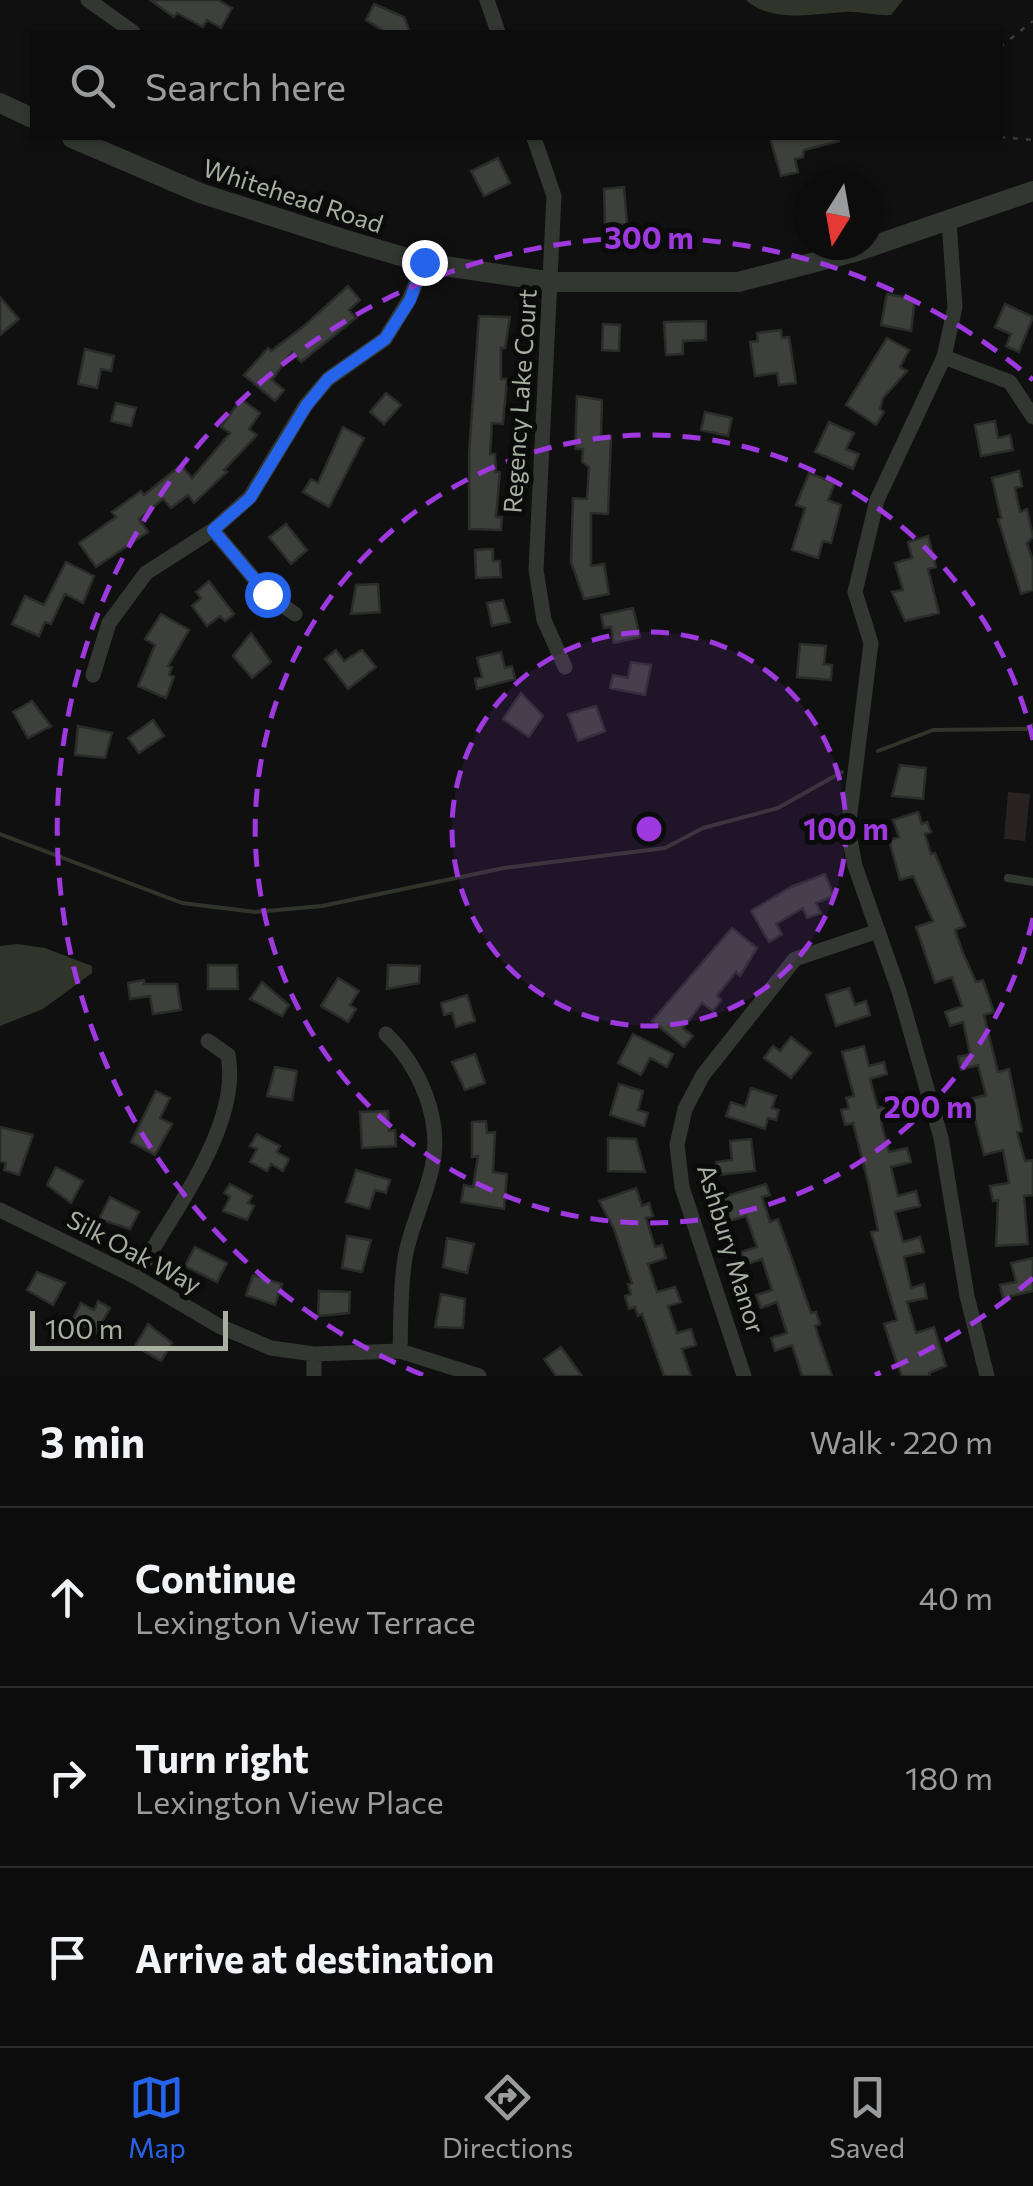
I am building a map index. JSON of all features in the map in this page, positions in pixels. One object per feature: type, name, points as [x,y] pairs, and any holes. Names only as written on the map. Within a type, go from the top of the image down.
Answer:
[{"type":"street","points":[[88,0],[130,30]]},
{"type":"street","points":[[486,0],[497,30]]},
{"type":"street","points":[[0,104],[30,117]]},
{"type":"street","name":"Whitehead Road","points":[[77,140],[200,194],[424,262],[553,282],[738,282],[802,268],[949,221],[996,200],[1033,191]]},
{"type":"street","name":"Regency Lake Court","points":[[535,140],[554,196],[553,282],[536,570],[544,620],[565,666]]},
{"type":"street","points":[[949,221],[955,307],[944,357],[877,500],[855,592],[871,643],[848,830],[854,866],[878,931],[941,1138],[967,1296],[987,1376]]},
{"type":"street","points":[[93,675],[108,623],[146,573],[213,530],[250,498],[306,406],[328,379],[385,339],[410,300],[424,262]]},
{"type":"street","points":[[944,357],[1010,382],[1033,417]]},
{"type":"street","points":[[213,530],[267,594],[295,614]]},
{"type":"street","name":"Ashbury Manor","points":[[744,1376],[682,1187],[677,1145],[685,1109],[703,1075],[795,959],[878,931]]},
{"type":"street","points":[[386,1034],[411,1059],[430,1111],[432,1137],[433,1164],[405,1256],[400,1352]]},
{"type":"street","points":[[136,1277],[225,1119],[232,1076],[228,1055],[208,1041]]},
{"type":"street","name":"Silk Oak Way","points":[[0,1210],[136,1277],[219,1326],[272,1348],[314,1354],[400,1352],[479,1376]]},
{"type":"street","points":[[314,1354],[314,1376]]},
{"type":"lane","points":[[1008,878],[1033,882]]},
{"type":"path","points":[[1003,46],[1033,21]]},
{"type":"path","points":[[1003,137],[1033,140]]},
{"type":"shaded area","points":[[746,0],[903,0],[891,15],[793,15],[768,12]]},
{"type":"shaded area","points":[[1008,792],[1030,794],[1025,841],[1004,839]]},
{"type":"shaded area","points":[[0,946],[45,948],[92,966],[92,973],[43,1009],[0,1026]]},
{"type":"building","points":[[150,0],[218,0],[232,8],[221,28],[207,20],[203,27],[177,13],[174,17]]},
{"type":"building","points":[[374,4],[404,17],[409,30],[382,30],[366,20]]},
{"type":"building","points":[[771,140],[839,140],[804,150],[803,157],[795,159],[798,170],[781,176]]},
{"type":"building","points":[[498,158],[510,183],[484,196],[471,171]]},
{"type":"building","points":[[624,187],[627,224],[605,226],[604,189]]},
{"type":"building","points":[[348,286],[360,300],[349,310],[356,318],[301,362],[292,352],[272,380],[284,390],[275,401],[244,375],[268,348],[271,351],[304,326]]},
{"type":"building","points":[[887,294],[915,299],[911,331],[881,325]]},
{"type":"building","points":[[0,297],[19,319],[0,335]]},
{"type":"building","points":[[1005,304],[1033,317],[1019,352],[1006,346],[1011,334],[995,327]]},
{"type":"building","points":[[479,316],[510,317],[505,348],[501,348],[501,379],[507,379],[503,424],[492,423],[490,454],[495,454],[496,472],[500,472],[496,517],[502,517],[501,530],[469,529],[469,453]]},
{"type":"building","points":[[706,321],[706,340],[683,341],[683,354],[666,355],[664,322]]},
{"type":"building","points":[[603,324],[620,325],[619,351],[602,350]]},
{"type":"building","points":[[781,330],[782,338],[789,337],[796,383],[779,385],[777,373],[755,376],[750,342],[758,341],[757,333]]},
{"type":"building","points":[[887,338],[909,350],[900,367],[907,371],[883,398],[880,409],[884,412],[876,425],[846,405]]},
{"type":"building","points":[[85,349],[114,356],[111,371],[101,369],[97,388],[78,384]]},
{"type":"building","points":[[386,393],[401,405],[384,424],[370,412]]},
{"type":"building","points":[[577,396],[602,400],[601,436],[611,436],[608,514],[591,513],[591,566],[604,564],[609,594],[584,599],[571,562],[573,498],[587,499],[589,467],[582,462],[583,449],[575,449]]},
{"type":"building","points":[[241,399],[260,413],[249,429],[257,435],[224,470],[227,472],[194,503],[188,495],[171,508],[163,499],[139,519],[148,532],[96,567],[79,543],[116,517],[112,512],[141,491],[144,495],[181,465],[192,478],[230,433],[221,427]]},
{"type":"building","points":[[116,403],[136,408],[131,426],[111,421]]},
{"type":"building","points":[[705,412],[732,418],[728,436],[701,430]]},
{"type":"building","points":[[995,421],[998,438],[1010,435],[1013,450],[981,456],[975,425]]},
{"type":"building","points":[[829,422],[854,433],[846,449],[859,454],[853,469],[815,452]]},
{"type":"building","points":[[343,427],[364,438],[329,507],[303,492],[311,479],[318,483]]},
{"type":"building","points":[[1019,471],[1022,486],[1015,488],[1020,512],[1027,509],[1033,537],[1027,543],[1033,561],[1033,590],[1021,594],[998,519],[1001,518],[992,478]]},
{"type":"building","points":[[809,473],[835,483],[828,500],[841,505],[831,543],[823,541],[818,558],[792,550],[805,508],[796,505]]},
{"type":"building","points":[[286,524],[307,550],[291,564],[269,537]]},
{"type":"building","points":[[928,536],[936,567],[928,569],[939,613],[905,621],[892,592],[903,590],[895,563],[912,558],[908,542]]},
{"type":"building","points":[[493,549],[493,561],[500,561],[501,577],[476,578],[475,550]]},
{"type":"building","points":[[66,562],[94,576],[83,603],[65,594],[51,624],[45,622],[39,636],[12,624],[25,596],[44,605]]},
{"type":"building","points":[[209,581],[234,614],[225,621],[220,616],[207,626],[192,606],[201,598],[196,592]]},
{"type":"building","points":[[378,584],[380,612],[351,614],[356,585]]},
{"type":"building","points":[[503,600],[510,622],[492,626],[487,603]]},
{"type":"building","points":[[633,608],[640,637],[614,643],[611,627],[604,628],[601,615]]},
{"type":"building","points":[[161,614],[189,630],[168,666],[172,667],[169,675],[174,677],[166,698],[138,686],[155,645],[145,639]]},
{"type":"building","points":[[251,633],[271,662],[252,678],[233,656]]},
{"type":"building","points":[[800,644],[826,646],[824,664],[832,665],[831,680],[797,677]]},
{"type":"building","points":[[336,650],[344,661],[362,650],[376,667],[348,689],[325,659]]},
{"type":"building","points":[[501,652],[505,668],[512,666],[515,679],[477,689],[475,679],[482,677],[477,658]]},
{"type":"building","points":[[631,662],[651,665],[645,695],[610,688],[613,675],[628,678]]},
{"type":"building","points":[[521,693],[543,716],[529,737],[503,719]]},
{"type":"building","points":[[32,701],[51,726],[28,738],[13,712]]},
{"type":"building","points":[[596,706],[605,731],[578,741],[568,714]]},
{"type":"building","points":[[153,720],[164,736],[139,753],[128,738]]},
{"type":"building","points":[[78,726],[112,733],[105,758],[75,755]]},
{"type":"building","points":[[900,765],[926,768],[923,799],[892,796]]},
{"type":"building","points":[[918,812],[922,824],[927,822],[931,832],[925,834],[931,854],[935,853],[965,926],[955,930],[963,953],[976,982],[983,980],[994,1012],[984,1015],[998,1072],[1009,1069],[1022,1131],[1017,1132],[1025,1161],[1033,1160],[1033,1195],[1024,1196],[1028,1244],[996,1246],[998,1200],[993,1201],[990,1186],[1009,1183],[1003,1150],[984,1155],[970,1099],[986,1095],[978,1065],[961,1070],[958,1057],[970,1054],[963,1022],[950,1026],[945,1012],[962,1006],[952,977],[935,983],[916,927],[933,921],[913,876],[900,880],[889,840],[899,837],[893,820]]},
{"type":"building","points":[[825,874],[834,896],[816,903],[821,913],[807,918],[803,908],[776,924],[782,934],[769,942],[751,911],[791,887]]},
{"type":"building","points":[[732,928],[757,948],[740,976],[736,972],[717,996],[721,1000],[713,1011],[702,1003],[683,1028],[693,1036],[684,1047],[652,1021]]},
{"type":"building","points":[[208,965],[237,965],[238,989],[208,989]]},
{"type":"building","points":[[388,965],[420,966],[419,983],[387,989]]},
{"type":"building","points":[[338,978],[359,991],[350,1005],[356,1009],[348,1022],[321,1006]]},
{"type":"building","points":[[144,980],[144,984],[177,984],[181,1010],[153,1014],[150,996],[130,999],[128,983]]},
{"type":"building","points":[[262,982],[289,1005],[282,1016],[250,999]]},
{"type":"building","points":[[849,988],[855,1005],[866,1001],[870,1015],[836,1026],[826,995]]},
{"type":"building","points":[[467,995],[475,1021],[456,1027],[452,1013],[444,1015],[441,1003]]},
{"type":"building","points":[[633,1034],[673,1054],[667,1067],[650,1058],[641,1075],[618,1063]]},
{"type":"building","points":[[791,1037],[811,1053],[791,1078],[764,1058],[773,1046],[780,1051]]},
{"type":"building","points":[[864,1046],[869,1066],[884,1062],[887,1074],[870,1079],[878,1108],[896,1103],[900,1117],[881,1122],[889,1152],[907,1148],[911,1162],[891,1167],[898,1196],[916,1191],[920,1206],[895,1212],[903,1242],[920,1237],[924,1252],[904,1257],[911,1288],[924,1284],[927,1298],[907,1302],[916,1333],[934,1327],[946,1366],[929,1373],[930,1376],[902,1376],[896,1361],[884,1324],[897,1320],[871,1232],[878,1230],[869,1186],[853,1123],[845,1125],[841,1110],[849,1108],[846,1098],[854,1096],[842,1052]]},
{"type":"building","points":[[475,1054],[485,1083],[465,1090],[452,1062]]},
{"type":"building","points":[[275,1067],[297,1071],[292,1100],[267,1096]]},
{"type":"building","points":[[619,1084],[643,1091],[638,1110],[648,1113],[644,1126],[610,1115]]},
{"type":"building","points":[[751,1088],[776,1096],[772,1108],[779,1110],[776,1120],[768,1118],[765,1129],[726,1116],[731,1102],[745,1107]]},
{"type":"building","points":[[156,1091],[170,1098],[160,1118],[172,1124],[155,1155],[131,1142]]},
{"type":"building","points":[[388,1111],[389,1131],[395,1130],[396,1146],[362,1148],[360,1112]]},
{"type":"building","points":[[486,1121],[487,1133],[495,1132],[493,1172],[507,1174],[504,1209],[461,1202],[464,1185],[473,1187],[478,1156],[472,1157],[472,1122]]},
{"type":"building","points":[[0,1127],[33,1135],[19,1175],[4,1170],[6,1163],[0,1161]]},
{"type":"building","points":[[257,1134],[280,1146],[277,1152],[289,1159],[283,1171],[271,1164],[267,1171],[250,1162],[257,1149],[250,1146]]},
{"type":"building","points":[[608,1138],[636,1139],[645,1172],[608,1171]]},
{"type":"building","points":[[751,1139],[755,1171],[717,1175],[716,1162],[732,1160],[730,1141]]},
{"type":"building","points":[[56,1167],[83,1181],[71,1203],[47,1185]]},
{"type":"building","points":[[356,1170],[390,1180],[386,1193],[375,1190],[369,1209],[346,1202]]},
{"type":"building","points":[[230,1184],[252,1196],[248,1203],[254,1206],[247,1220],[223,1211],[230,1197],[224,1193]]},
{"type":"building","points":[[766,1184],[770,1195],[762,1197],[770,1222],[778,1219],[811,1313],[816,1312],[820,1324],[815,1326],[832,1376],[802,1376],[792,1345],[775,1351],[771,1338],[787,1333],[777,1302],[761,1308],[756,1295],[772,1290],[762,1259],[745,1265],[741,1252],[757,1247],[746,1216],[730,1221],[723,1197]]},
{"type":"building","points":[[636,1188],[642,1206],[649,1203],[653,1216],[646,1218],[655,1247],[662,1245],[666,1258],[648,1264],[657,1292],[675,1287],[681,1302],[668,1306],[677,1333],[691,1329],[696,1345],[682,1349],[691,1376],[664,1376],[642,1314],[638,1316],[635,1307],[629,1309],[625,1296],[631,1294],[628,1284],[632,1283],[614,1229],[599,1201]]},
{"type":"building","points":[[110,1197],[139,1212],[130,1229],[99,1219]]},
{"type":"building","points":[[347,1236],[371,1240],[362,1272],[342,1268]]},
{"type":"building","points":[[447,1238],[474,1244],[467,1273],[443,1267]]},
{"type":"building","points":[[195,1247],[227,1263],[217,1282],[185,1266]]},
{"type":"building","points":[[1033,1258],[1033,1291],[1003,1298],[1000,1285],[1016,1282],[1011,1263]]},
{"type":"building","points":[[37,1272],[65,1283],[53,1305],[27,1290]]},
{"type":"building","points":[[253,1275],[282,1284],[275,1305],[246,1295]]},
{"type":"building","points":[[319,1291],[350,1292],[349,1313],[318,1316]]},
{"type":"building","points":[[441,1294],[465,1299],[463,1328],[435,1327]]},
{"type":"building","points":[[98,1301],[110,1308],[96,1333],[72,1320],[81,1303],[94,1310]]},
{"type":"building","points":[[148,1324],[172,1343],[161,1361],[135,1346]]},
{"type":"building","points":[[561,1347],[582,1376],[556,1376],[544,1359]]},
{"type":"waterway","points":[[878,751],[933,730],[1026,729],[1033,725]]},
{"type":"waterway","points":[[0,834],[182,903],[255,912],[322,906],[504,868],[665,848],[703,828],[778,808],[842,772]]},
{"type":"route","points":[[267,594],[213,530],[250,498],[306,406],[328,379],[385,339],[410,300],[424,262]]}]
